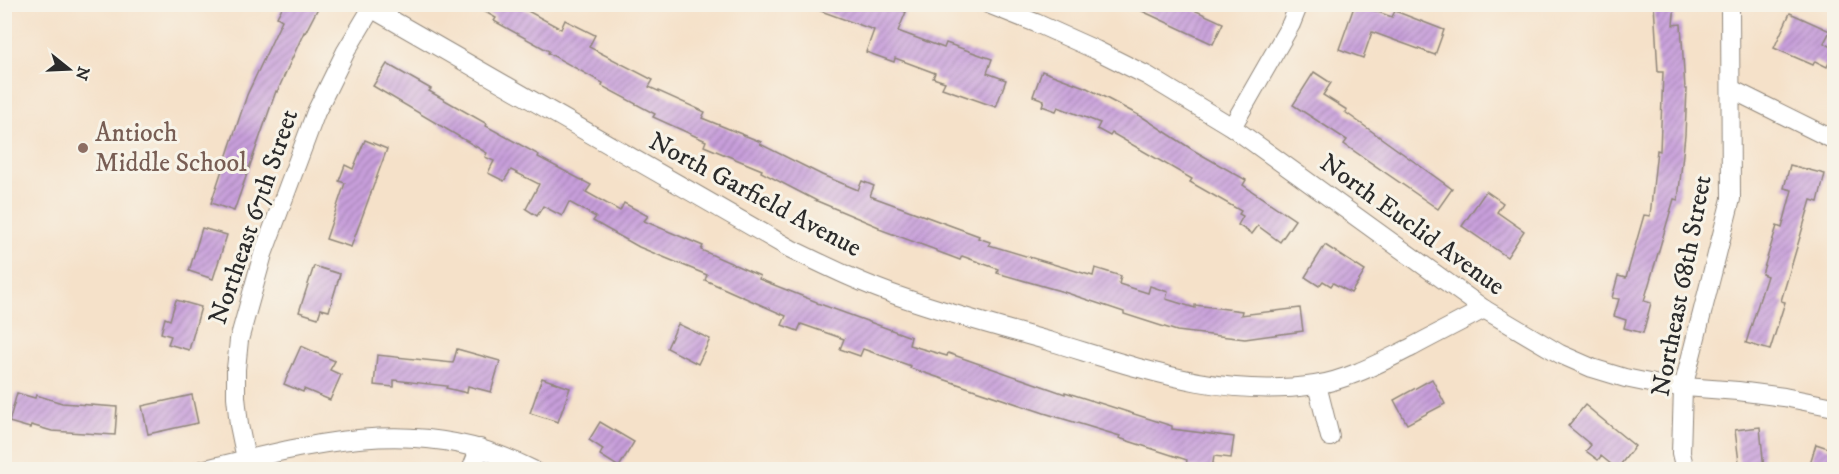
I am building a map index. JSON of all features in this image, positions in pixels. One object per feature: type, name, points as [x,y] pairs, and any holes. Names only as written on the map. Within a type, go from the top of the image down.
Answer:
[{"type":"street","name":"North Euclid Avenue","points":[[988,4],[1036,23],[1148,76],[1232,127],[1484,309],[1560,354],[1592,368],[1625,378],[1683,388],[1761,394],[1834,407]]},
{"type":"street","points":[[1232,127],[1291,24],[1299,4]]},
{"type":"street","name":"Northeast 68th Street","points":[[1685,470],[1681,453],[1683,388],[1731,199],[1730,4]]},
{"type":"street","name":"North Garfield Avenue","points":[[373,6],[791,249],[903,298],[1176,379],[1230,388],[1267,390],[1317,385],[1385,360],[1484,309]]},
{"type":"street","name":"Northeast 67th Street","points":[[246,459],[239,425],[236,369],[239,340],[263,254],[316,112],[346,51],[373,6]]},
{"type":"street","points":[[1731,89],[1834,140]]},
{"type":"street","points":[[1317,385],[1330,438]]},
{"type":"street","points":[[202,470],[308,445],[358,438],[425,438],[454,442],[505,456],[533,470]]},
{"type":"street","points":[[471,470],[480,448]]},
{"type":"building","points":[[284,4],[320,4],[276,91],[234,211],[211,203],[247,95],[282,20],[277,17]]},
{"type":"building","points":[[471,4],[515,4],[561,29],[565,20],[595,35],[589,47],[653,80],[649,87],[705,112],[702,118],[761,142],[760,144],[822,175],[858,190],[862,181],[874,186],[870,196],[979,236],[978,238],[990,242],[989,245],[1093,276],[1095,268],[1121,276],[1119,284],[1148,293],[1150,286],[1168,292],[1166,299],[1195,308],[1195,305],[1242,311],[1241,315],[1300,308],[1303,331],[1245,339],[1177,331],[1064,292],[997,273],[998,269],[962,256],[960,260],[879,229],[879,227],[817,201],[761,172],[762,170],[704,146],[706,141],[653,117],[655,114],[602,86],[603,83],[494,21],[496,18]]},
{"type":"building","points":[[807,4],[885,4],[906,12],[898,31],[944,48],[946,43],[992,59],[987,73],[1006,80],[996,107],[942,88],[945,82],[933,78],[935,73],[895,58],[894,62],[866,52],[874,30],[807,6]]},
{"type":"building","points":[[1127,4],[1181,4],[1223,23],[1213,44]]},
{"type":"building","points":[[1355,4],[1392,17],[1395,11],[1444,30],[1435,55],[1372,32],[1363,58],[1339,49]]},
{"type":"building","points":[[1654,4],[1675,4],[1673,25],[1681,24],[1685,89],[1687,89],[1678,200],[1674,199],[1644,301],[1651,303],[1643,333],[1624,328],[1626,320],[1614,316],[1619,299],[1612,298],[1618,276],[1626,278],[1644,215],[1650,216],[1657,150],[1660,151],[1663,72],[1658,72]]},
{"type":"building","points":[[1790,13],[1830,31],[1824,43],[1834,48],[1834,51],[1827,67],[1815,61],[1813,65],[1774,48]]},
{"type":"building","points":[[387,64],[487,124],[486,126],[539,155],[538,157],[591,185],[586,192],[620,211],[624,203],[648,216],[644,221],[703,246],[701,250],[760,276],[759,279],[911,337],[909,345],[947,356],[948,353],[1065,394],[1065,392],[1172,426],[1172,429],[1234,437],[1231,458],[1214,456],[1212,469],[1186,466],[1187,460],[910,368],[911,366],[863,349],[860,356],[840,349],[844,339],[801,324],[798,331],[782,325],[786,316],[705,280],[707,275],[639,247],[593,221],[596,217],[569,202],[562,216],[543,206],[537,216],[526,209],[539,184],[511,170],[504,181],[488,173],[494,161],[485,157],[487,153],[373,86]]},
{"type":"building","points":[[1042,71],[1087,88],[1144,118],[1193,150],[1246,180],[1243,185],[1295,220],[1280,242],[1258,226],[1252,234],[1238,225],[1243,216],[1239,214],[1241,211],[1190,182],[1192,179],[1112,133],[1110,136],[1097,129],[1100,123],[1058,107],[1056,111],[1042,106],[1044,100],[1033,96]]},
{"type":"building","points":[[1314,72],[1331,83],[1323,95],[1347,110],[1345,112],[1452,189],[1438,209],[1344,144],[1347,140],[1293,105]]},
{"type":"building","points":[[365,140],[387,149],[351,247],[326,239],[345,183],[339,181],[345,165],[353,169]]},
{"type":"building","points":[[1790,165],[1825,174],[1818,202],[1811,200],[1781,301],[1785,302],[1770,350],[1746,343],[1767,276],[1762,274],[1777,226],[1782,228],[1792,190],[1784,188]]},
{"type":"building","points":[[1486,191],[1503,203],[1497,212],[1524,231],[1507,257],[1462,226]]},
{"type":"building","points":[[202,228],[227,235],[213,279],[189,271]]},
{"type":"building","points":[[1325,245],[1365,271],[1351,293],[1333,283],[1331,286],[1323,281],[1319,286],[1305,277]]},
{"type":"building","points":[[314,266],[340,274],[329,311],[321,309],[318,318],[299,312]]},
{"type":"building","points":[[176,300],[201,307],[189,350],[168,344],[171,336],[161,333],[165,318],[170,320]]},
{"type":"building","points":[[678,324],[710,339],[698,364],[667,348]]},
{"type":"building","points":[[301,346],[335,361],[330,370],[341,375],[330,400],[304,389],[303,392],[284,384]]},
{"type":"building","points":[[457,349],[500,361],[491,392],[468,386],[467,393],[446,388],[447,386],[394,380],[394,387],[374,385],[377,355],[453,363]]},
{"type":"building","points":[[542,378],[570,388],[558,422],[530,413]]},
{"type":"building","points":[[1432,379],[1445,404],[1407,424],[1394,400]]},
{"type":"building","points":[[17,393],[35,398],[36,395],[62,403],[117,407],[115,435],[52,431],[9,422]]},
{"type":"building","points":[[192,395],[198,423],[148,434],[142,406]]},
{"type":"building","points":[[1585,405],[1635,446],[1617,469],[1601,456],[1598,460],[1586,451],[1591,445],[1568,426]]},
{"type":"building","points":[[600,422],[634,442],[619,467],[600,455],[603,449],[589,440]]},
{"type":"building","points":[[1760,427],[1764,470],[1740,470],[1735,430]]},
{"type":"building","points":[[1816,444],[1834,450],[1834,470],[1808,470]]},
{"type":"place","name":"Antioch Middle School","points":[[83,148]]}]
